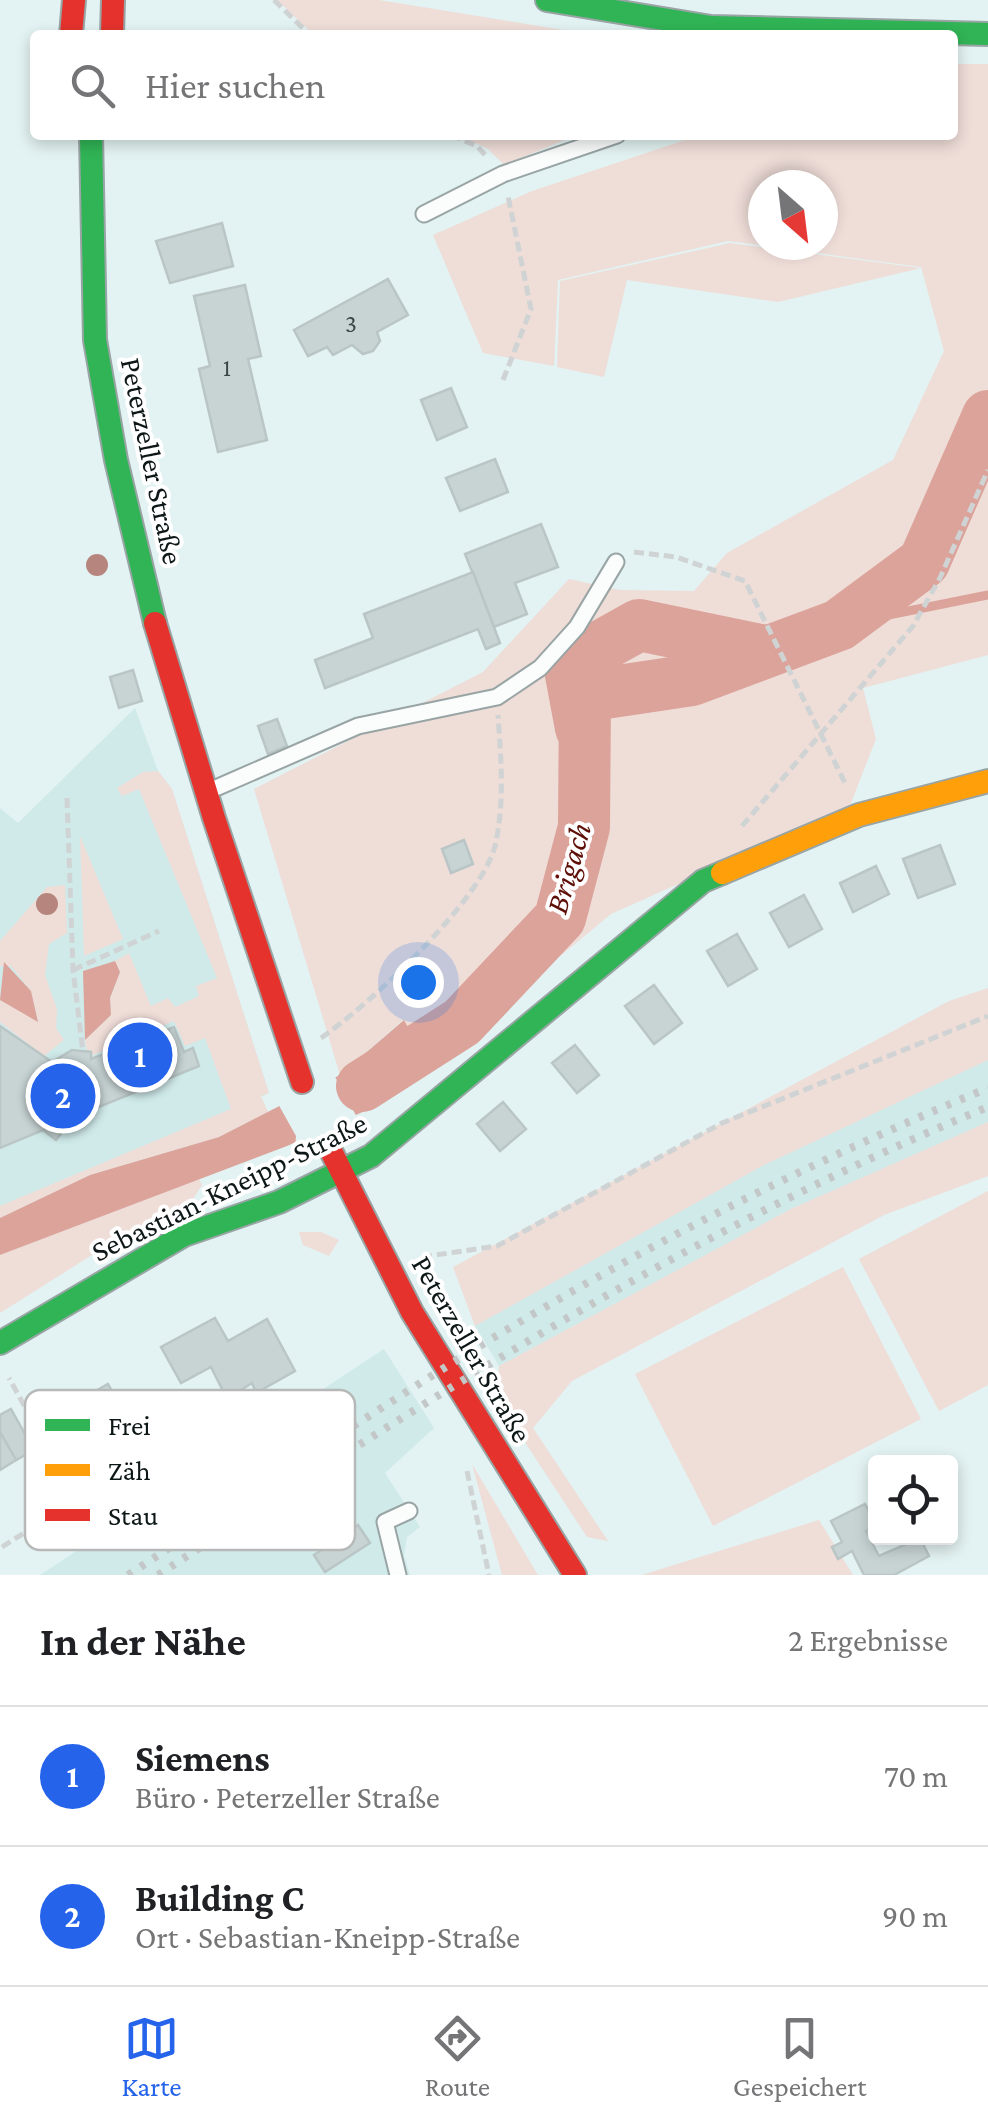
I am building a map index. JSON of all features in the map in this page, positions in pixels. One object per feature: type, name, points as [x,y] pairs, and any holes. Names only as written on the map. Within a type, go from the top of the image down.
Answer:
[{"type":"main road","points":[[113,18],[131,0]]},
{"type":"main road","points":[[547,0],[737,30]]},
{"type":"main road","points":[[958,34],[988,34]]},
{"type":"main road","name":"Peterzeller Straße","points":[[92,140],[89,225],[99,367],[138,548],[205,792],[302,1082]]},
{"type":"main road","name":"Sebastian-Kneipp-Straße","points":[[0,1342],[184,1236],[279,1202],[340,1172],[404,1132],[703,881],[859,815],[988,781]]},
{"type":"main road","name":"Peterzeller Straße","points":[[329,1147],[481,1428],[575,1575]]},
{"type":"lane","points":[[424,214],[503,174],[602,140]]},
{"type":"lane","points":[[205,792],[358,726],[498,697],[540,668],[577,628],[616,562]]},
{"type":"lane","points":[[398,1575],[385,1522],[410,1510]]},
{"type":"path","points":[[274,0],[305,30]]},
{"type":"path","points":[[463,140],[477,146],[503,174],[531,309],[503,380]]},
{"type":"path","points":[[734,838],[764,794],[912,626],[988,470]]},
{"type":"path","points":[[616,562],[639,550],[715,568],[745,581],[822,732],[859,815]]},
{"type":"path","points":[[313,1044],[346,1021],[469,898],[494,850],[503,798],[498,697]]},
{"type":"path","points":[[67,798],[73,970],[82,1052]]},
{"type":"path","points":[[73,970],[159,931]]},
{"type":"path","points":[[409,1259],[496,1246],[722,1123],[988,1016]]},
{"type":"path","points":[[0,1362],[25,1407]]},
{"type":"path","points":[[467,1466],[466,1480],[489,1575]]},
{"type":"path","points":[[2,1547],[25,1532]]},
{"type":"shaded area","points":[[277,0],[379,0],[563,30],[309,30]]},
{"type":"shaded area","points":[[958,64],[988,64],[988,655],[863,688],[876,739],[849,808],[611,914],[429,1065],[403,1020],[340,1075],[254,789],[483,672],[569,579],[620,590],[694,591],[727,553],[893,460],[944,351],[921,267],[838,256],[838,170],[748,170],[748,244],[728,241],[558,280],[554,366],[483,353],[433,235],[532,191],[685,140],[958,140]]},
{"type":"shaded area","points":[[469,140],[565,140],[504,165],[488,149]]},
{"type":"shaded area","points":[[730,243],[748,245],[748,260],[838,257],[921,268],[778,302],[627,280],[604,377],[557,367],[560,281]]},
{"type":"shaded area","points":[[135,708],[158,771],[172,789],[269,1093],[0,1206],[0,808],[18,823]]},
{"type":"shaded area","points":[[158,771],[172,789],[269,1093],[261,1096],[268,1112],[219,1137],[90,1175],[0,1218],[0,1206],[231,1109],[205,1038],[185,1046],[174,1021],[88,1057],[85,1040],[111,1015],[110,999],[120,972],[115,961],[129,953],[151,1006],[168,998],[175,1007],[199,996],[196,986],[217,978],[139,789],[122,796],[117,788],[143,772]]},
{"type":"shaded area","points":[[80,836],[123,939],[84,956]]},
{"type":"shaded area","points":[[65,885],[67,933],[49,944],[45,975],[57,1009],[56,1028],[64,1040],[44,1056],[0,1022],[0,1000],[38,1021],[31,991],[11,966],[0,966],[0,941],[47,887]]},
{"type":"shaded area","points":[[115,961],[120,972],[110,998],[111,1015],[85,1040],[83,971]]},
{"type":"shaded area","points":[[4,962],[31,991],[38,1022],[0,1000]]},
{"type":"shaded area","points":[[988,988],[988,1060],[762,1166],[475,1326],[453,1267],[949,1001]]},
{"type":"shaded area","points":[[404,1020],[429,1065],[367,1110],[287,1146],[0,1255],[0,1218],[90,1175],[219,1137],[340,1075]]},
{"type":"shaded area","points":[[988,1060],[988,1122],[791,1209],[499,1366],[475,1326],[762,1166]]},
{"type":"shaded area","points":[[988,1122],[988,1176],[884,1215],[572,1381],[533,1428],[608,1541],[587,1537],[498,1401],[499,1366],[791,1209]]},
{"type":"shaded area","points":[[199,1179],[202,1185],[191,1202],[122,1236],[0,1313],[0,1255]]},
{"type":"shaded area","points":[[988,1191],[988,1385],[939,1411],[859,1259]]},
{"type":"shaded area","points":[[299,1232],[321,1232],[339,1240],[329,1256],[303,1245]]},
{"type":"shaded area","points":[[843,1267],[921,1419],[713,1526],[635,1374]]},
{"type":"shaded area","points":[[384,1349],[434,1428],[385,1473],[420,1527],[407,1537],[404,1555],[410,1575],[40,1575],[78,1550],[355,1550],[355,1390],[322,1390]]},
{"type":"shaded area","points":[[472,1464],[538,1575],[502,1575]]},
{"type":"shaded area","points":[[819,1520],[853,1575],[642,1575]]},
{"type":"pier","points":[[333,1073],[358,1119],[295,1148],[296,1136],[277,1102]]},
{"type":"building","points":[[222,223],[233,266],[170,283],[156,241]]},
{"type":"building","points":[[388,279],[408,315],[377,332],[380,341],[373,351],[363,354],[352,345],[333,355],[327,347],[308,356],[294,330]]},
{"type":"building","points":[[245,285],[261,356],[248,359],[267,440],[218,452],[199,369],[210,366],[194,296]]},
{"type":"building","points":[[451,388],[467,427],[437,440],[421,400]]},
{"type":"building","points":[[495,459],[508,492],[460,511],[446,478]]},
{"type":"building","points":[[541,524],[558,567],[515,583],[527,614],[494,627],[465,554]]},
{"type":"building","points":[[473,572],[500,643],[486,649],[478,629],[325,688],[315,660],[373,638],[364,614]]},
{"type":"building","points":[[133,670],[142,701],[119,708],[110,677]]},
{"type":"building","points":[[277,719],[287,746],[268,754],[258,726]]},
{"type":"building","points":[[464,840],[473,864],[451,873],[442,849]]},
{"type":"building","points":[[940,845],[955,884],[918,898],[903,859]]},
{"type":"building","points":[[876,866],[889,894],[853,912],[840,883]]},
{"type":"building","points":[[804,895],[822,929],[789,947],[770,913]]},
{"type":"building","points":[[737,934],[757,969],[728,986],[707,951]]},
{"type":"building","points":[[654,985],[682,1023],[654,1044],[625,1006]]},
{"type":"building","points":[[0,1026],[52,1062],[72,1050],[91,1052],[91,1059],[174,1027],[184,1052],[193,1048],[199,1066],[74,1117],[56,1140],[43,1130],[0,1148]]},
{"type":"building","points":[[575,1045],[599,1075],[577,1093],[552,1063]]},
{"type":"building","points":[[503,1102],[526,1129],[500,1151],[477,1124]]},
{"type":"building","points":[[215,1318],[228,1341],[267,1319],[295,1371],[261,1390],[255,1390],[252,1383],[241,1390],[222,1390],[211,1367],[181,1383],[161,1347]]},
{"type":"building","points":[[11,1409],[25,1434],[25,1455],[16,1460],[0,1432],[0,1415]]},
{"type":"building","points":[[0,1432],[16,1460],[0,1470]]},
{"type":"building","points":[[865,1504],[868,1545],[873,1545],[879,1556],[904,1545],[924,1545],[929,1556],[894,1575],[864,1575],[852,1551],[838,1559],[832,1547],[842,1542],[831,1521]]},
{"type":"building","points":[[358,1525],[370,1543],[325,1572],[314,1555],[321,1550],[355,1550]]},
{"type":"waterway","name":"Brigach","points":[[362,1086],[462,1022],[560,918],[584,827],[585,696],[692,680],[839,625],[924,562],[988,416]]},
{"type":"waterway","points":[[839,625],[988,595]]},
{"type":"waterway","points":[[581,728],[569,664],[639,625],[765,651]]},
{"type":"railway","points":[[355,1425],[544,1308],[668,1239],[794,1175],[988,1088]]},
{"type":"railway","points":[[355,1448],[562,1321],[666,1263],[878,1155],[988,1107]]},
{"type":"railway","points":[[128,1575],[166,1550]]},
{"type":"railway","points":[[158,1575],[197,1550]]},
{"type":"traffic: fast","points":[[547,0],[711,27],[830,30]]},
{"type":"traffic: fast","points":[[958,33],[988,34]]},
{"type":"traffic: fast","points":[[91,140],[95,340],[116,460],[155,623]]},
{"type":"traffic: fast","points":[[0,1343],[184,1235],[279,1202],[371,1156],[703,881],[722,873]]},
{"type":"traffic: slow","points":[[722,873],[859,815],[988,781]]},
{"type":"traffic: jam","points":[[71,30],[74,0]]},
{"type":"traffic: jam","points":[[112,30],[113,0]]},
{"type":"traffic: jam","points":[[155,623],[214,818],[302,1082]]},
{"type":"traffic: jam","points":[[329,1147],[412,1312],[575,1575]]},
{"type":"place","name":"Siemens","points":[[140,1055]]},
{"type":"place","name":"Building C","points":[[63,1096]]}]
